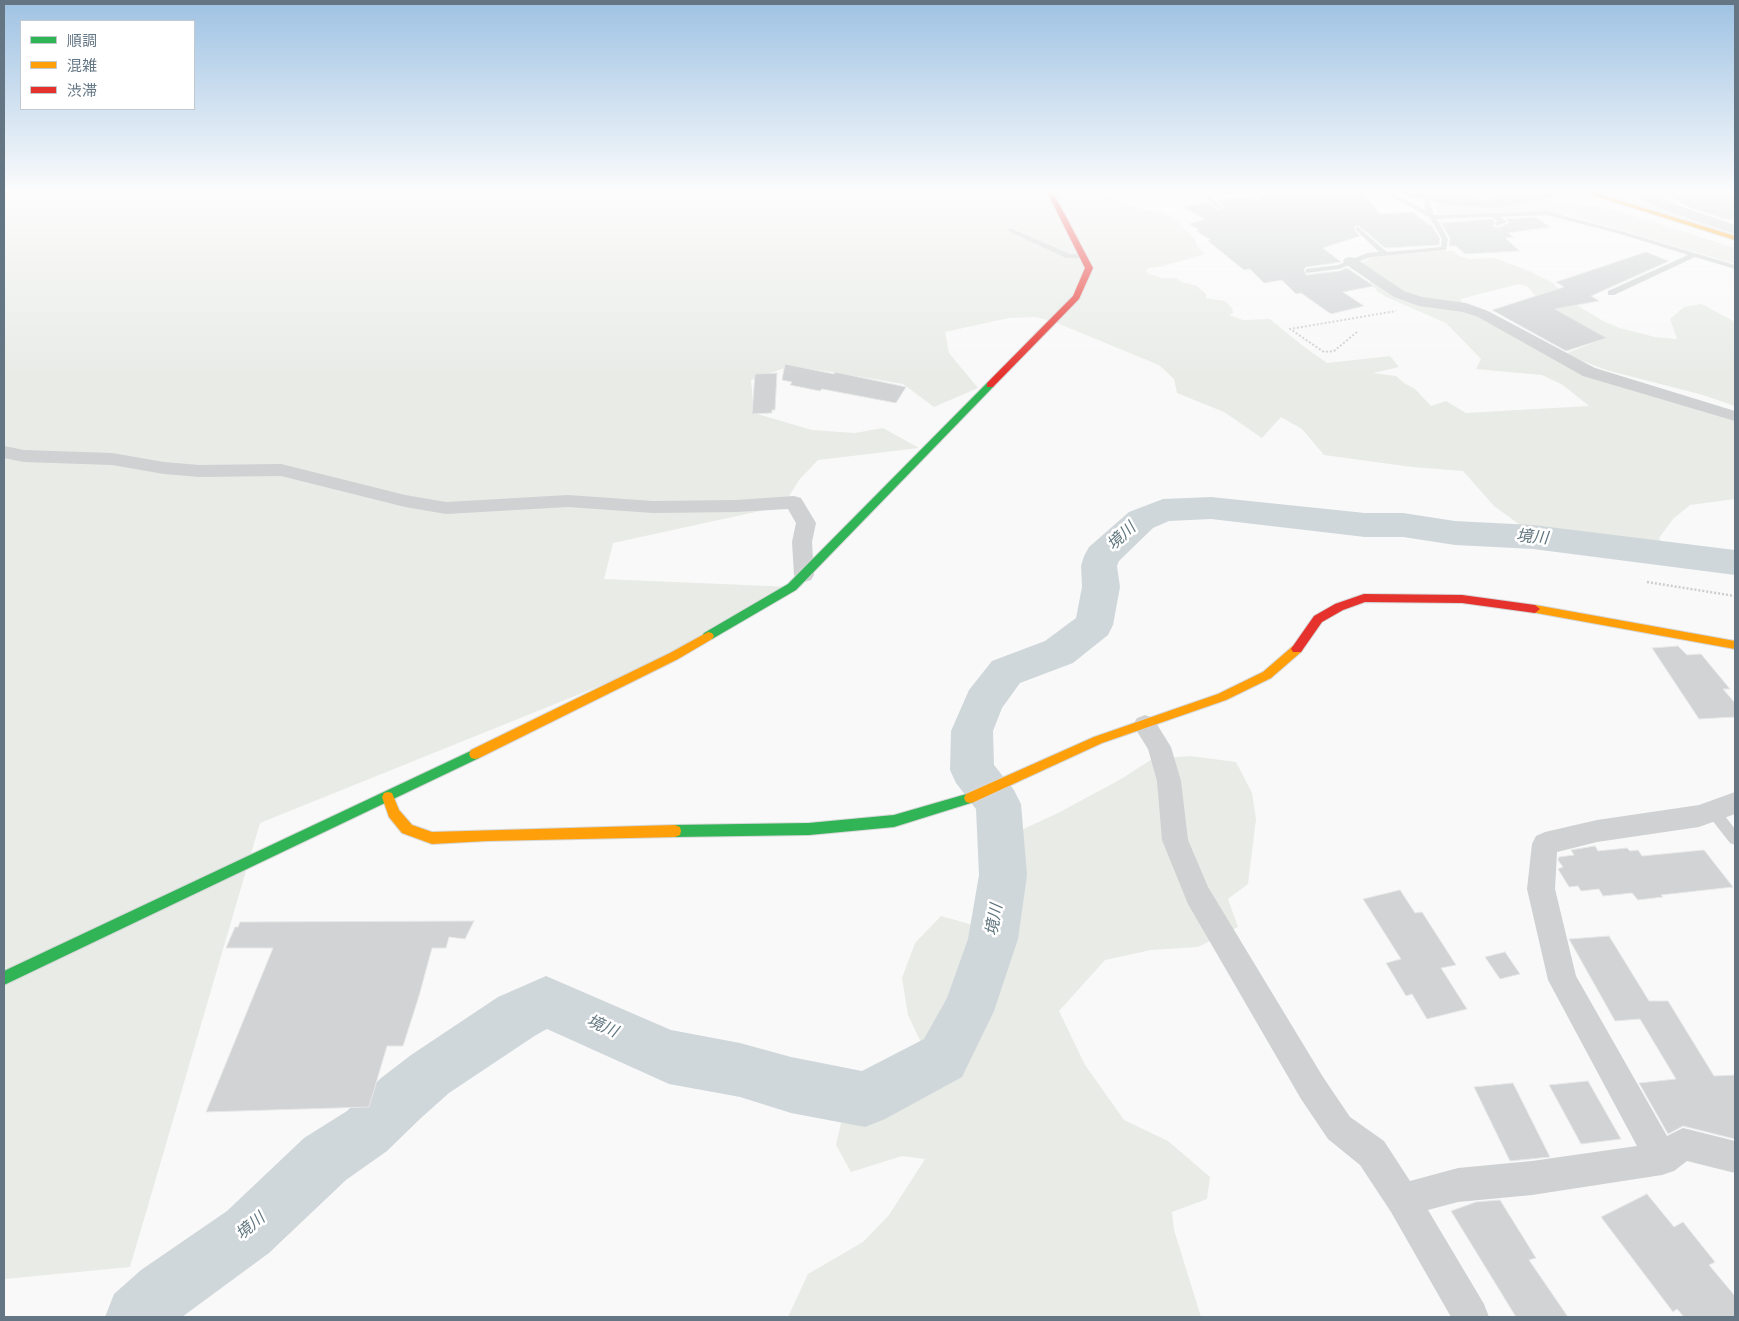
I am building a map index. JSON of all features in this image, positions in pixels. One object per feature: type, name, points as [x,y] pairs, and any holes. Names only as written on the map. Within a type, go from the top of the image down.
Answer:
[{"type":"main road","points":[[4,978],[388,797],[674,656],[792,587],[1076,298],[1089,268],[1084,256]]},
{"type":"main road","points":[[388,797],[394,813],[407,829],[432,838],[487,835],[809,829],[894,821],[968,799],[993,786],[1098,740],[1222,697],[1267,675],[1296,651],[1318,619],[1339,607],[1364,598],[1462,599],[1557,612],[1735,645]]},
{"type":"street","points":[[1350,261],[1399,294],[1420,301],[1466,308],[1483,314],[1589,372],[1735,416]]},
{"type":"street","points":[[4,452],[24,456],[112,458],[164,468],[199,471],[281,470],[405,501],[446,508],[568,501],[653,507],[736,506],[794,502],[806,523],[802,542],[804,575]]},
{"type":"street","points":[[1144,725],[1159,747],[1169,781],[1175,840],[1198,895],[1312,1088],[1338,1128],[1372,1153],[1403,1200],[1471,1317]]},
{"type":"street","points":[[1662,1159],[1563,980],[1541,889],[1544,844],[1597,831],[1699,816],[1724,807]]},
{"type":"street","points":[[1403,1200],[1458,1185],[1532,1178],[1662,1159],[1684,1144],[1735,1157]]},
{"type":"lane","points":[[1064,254],[1069,256],[1084,256]]},
{"type":"lane","points":[[1309,271],[1339,267],[1350,261],[1379,254]]},
{"type":"lane","points":[[1611,294],[1694,254],[1735,267]]},
{"type":"lane","points":[[1724,807],[1735,840]]},
{"type":"path","points":[[1357,332],[1334,351],[1324,352],[1290,329],[1394,311],[1420,301]]},
{"type":"path","points":[[1647,582],[1735,596]]},
{"type":"shaded area","points":[[4,254],[1205,254],[1160,267],[1149,268],[1146,271],[1149,274],[1163,278],[1176,278],[1182,282],[1197,286],[1206,294],[1206,298],[1225,301],[1232,308],[1233,313],[1229,315],[1243,320],[1270,319],[1327,363],[1390,356],[1399,367],[1373,373],[1396,376],[1415,389],[1431,406],[1446,401],[1466,413],[1589,406],[1563,385],[1542,375],[1476,369],[1481,359],[1446,323],[1386,297],[1377,291],[1359,264],[1374,256],[1406,254],[1457,254],[1471,259],[1495,258],[1529,271],[1553,283],[1570,301],[1603,321],[1620,328],[1655,337],[1677,339],[1670,319],[1684,307],[1702,304],[1735,322],[1735,406],[1703,395],[1606,370],[1565,354],[1598,341],[1549,311],[1528,287],[1519,284],[1460,299],[1466,308],[1571,362],[1735,416],[1735,499],[1690,505],[1673,519],[1659,538],[1666,550],[1582,541],[1527,530],[1494,506],[1463,471],[1412,467],[1324,455],[1302,429],[1281,417],[1262,438],[1224,412],[1177,393],[1174,379],[1159,365],[1052,321],[1035,317],[1009,318],[945,332],[949,353],[978,388],[934,407],[903,384],[839,373],[790,366],[751,380],[754,413],[812,430],[855,433],[883,428],[919,448],[818,460],[799,480],[783,506],[613,543],[604,579],[792,587],[674,656],[260,823],[130,1267],[4,1279]]},
{"type":"shaded area","points":[[1700,254],[1735,254],[1735,264]]},
{"type":"shaded area","points":[[1190,756],[1236,762],[1252,793],[1256,819],[1248,884],[1228,899],[1238,927],[1198,947],[1151,950],[1105,960],[1059,1011],[1085,1065],[1124,1120],[1168,1141],[1210,1177],[1207,1199],[1172,1212],[1174,1230],[1201,1317],[788,1317],[808,1274],[863,1242],[889,1215],[925,1159],[902,1156],[851,1172],[836,1145],[844,1110],[876,1069],[925,1051],[908,1015],[902,978],[915,943],[941,916],[973,925],[1009,921],[1011,868],[1017,832],[1060,812],[1121,779],[1152,759]]},
{"type":"building","points":[[1224,254],[1330,254],[1341,262],[1306,267],[1304,269],[1306,275],[1339,271],[1347,268],[1374,286],[1343,292],[1364,306],[1331,314],[1301,293],[1296,294],[1282,280],[1264,283],[1250,269],[1244,270]]},
{"type":"building","points":[[1641,254],[1650,254],[1669,261],[1591,296],[1599,301],[1555,309],[1607,338],[1566,351],[1492,310],[1564,287],[1556,282]]},
{"type":"building","points":[[785,364],[906,387],[896,403],[822,389],[820,391],[790,385],[792,382],[782,380]]},
{"type":"building","points":[[777,373],[775,410],[772,410],[772,413],[752,414],[755,374]]},
{"type":"building","points":[[1678,646],[1687,655],[1701,654],[1730,689],[1723,689],[1735,703],[1735,717],[1699,719],[1652,648]]},
{"type":"building","points":[[1595,846],[1598,851],[1627,848],[1630,851],[1638,850],[1642,856],[1704,850],[1733,887],[1661,895],[1663,897],[1638,900],[1632,893],[1603,896],[1599,889],[1581,891],[1578,886],[1569,887],[1558,869],[1563,867],[1558,860],[1559,857],[1574,855],[1571,850]]},
{"type":"building","points":[[1400,890],[1415,913],[1422,912],[1456,965],[1441,968],[1467,1009],[1427,1019],[1412,994],[1406,996],[1386,963],[1401,959],[1363,899]]},
{"type":"building","points":[[474,921],[465,939],[449,937],[446,948],[432,948],[403,1046],[387,1046],[369,1107],[206,1112],[273,948],[226,948],[235,927],[238,927],[240,922]]},
{"type":"building","points":[[1609,936],[1649,1001],[1668,1001],[1714,1076],[1735,1075],[1735,1139],[1683,1126],[1668,1134],[1639,1083],[1676,1079],[1640,1019],[1615,1021],[1569,939]]},
{"type":"building","points":[[1505,952],[1520,974],[1500,979],[1485,957]]},
{"type":"building","points":[[1588,1081],[1621,1139],[1581,1144],[1549,1085]]},
{"type":"building","points":[[1513,1083],[1550,1157],[1510,1161],[1474,1087]]},
{"type":"building","points":[[1647,1194],[1674,1227],[1683,1222],[1715,1262],[1709,1265],[1735,1296],[1735,1317],[1684,1317],[1677,1309],[1673,1312],[1601,1217]]},
{"type":"building","points":[[1500,1200],[1536,1258],[1529,1260],[1568,1317],[1516,1317],[1451,1211],[1476,1202]]},
{"type":"waterway","name":"境川","points":[[137,1317],[163,1292],[248,1232],[325,1159],[367,1131],[401,1098],[430,1074],[517,1016],[546,1002],[669,1057],[740,1070],[791,1085],[865,1099],[943,1058],[968,1011],[993,939],[1003,875],[998,804],[972,770],[972,731],[984,701],[1006,672],[1059,652],[1094,625],[1101,587],[1099,566],[1102,556],[1141,520],[1163,510],[1211,508],[1365,525],[1403,525],[1455,533],[1533,537],[1735,563]]},
{"type":"traffic: fast","points":[[708,636],[792,587],[990,385]]},
{"type":"traffic: fast","points":[[4,978],[475,754]]},
{"type":"traffic: fast","points":[[675,831],[809,829],[894,821],[970,798]]},
{"type":"traffic: slow","points":[[1535,609],[1735,645]]},
{"type":"traffic: slow","points":[[475,754],[674,656],[708,636]]},
{"type":"traffic: slow","points":[[970,798],[1098,740],[1222,697],[1267,675],[1297,649]]},
{"type":"traffic: slow","points":[[388,797],[394,813],[407,829],[432,838],[675,831]]},
{"type":"traffic: jam","points":[[990,385],[1076,297],[1089,268],[1082,254]]},
{"type":"traffic: jam","points":[[1297,649],[1318,619],[1339,607],[1364,598],[1462,599],[1535,609]]}]
